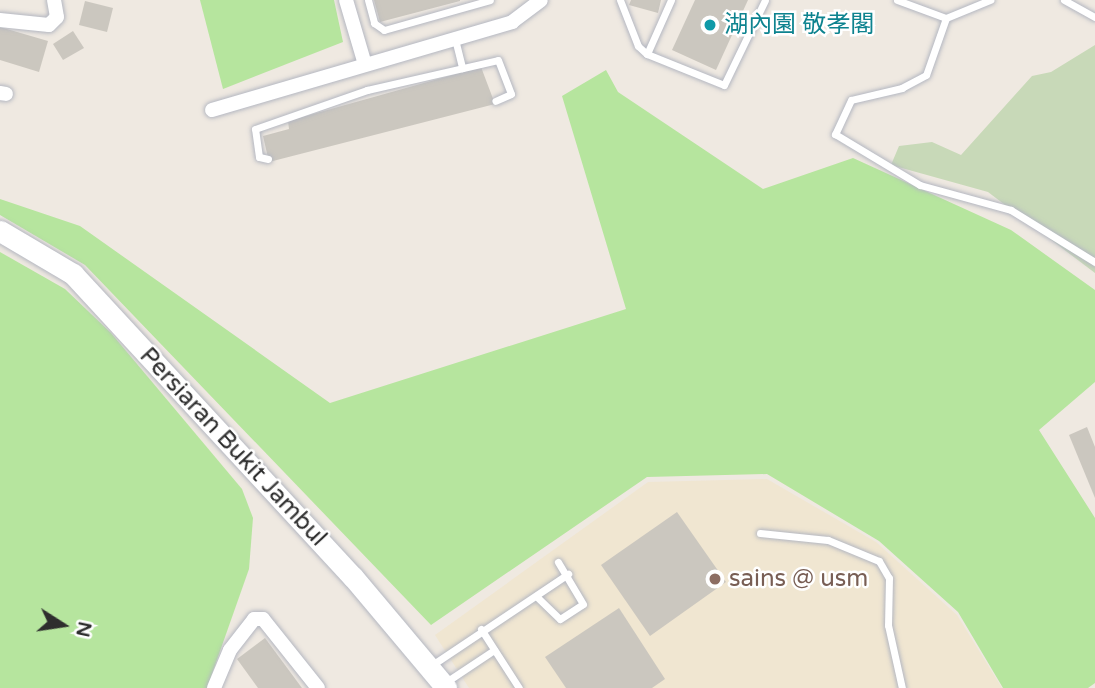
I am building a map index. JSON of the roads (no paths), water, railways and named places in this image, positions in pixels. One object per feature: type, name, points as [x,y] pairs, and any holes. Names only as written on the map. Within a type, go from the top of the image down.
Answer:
[{"type":"street","points":[[0,20],[48,25],[57,17],[54,0]]},
{"type":"street","points":[[346,0],[363,61]]},
{"type":"street","points":[[212,110],[363,61],[512,22],[541,0]]},
{"type":"street","name":"Persiaran Bukit Jambul","points":[[0,231],[73,274],[445,686]]},
{"type":"street","points":[[214,688],[230,650],[254,620],[263,619],[318,688]]},
{"type":"lane","points":[[368,0],[374,23],[384,30],[490,0]]},
{"type":"lane","points":[[620,0],[638,46],[648,54],[724,85],[765,0]]},
{"type":"lane","points":[[648,54],[671,0]]},
{"type":"lane","points":[[897,0],[946,18],[990,0]]},
{"type":"lane","points":[[1064,0],[1095,17]]},
{"type":"lane","points":[[946,18],[926,75],[902,88],[851,100],[835,134],[920,185],[1012,209],[1095,262]]},
{"type":"lane","points":[[455,39],[462,68]]},
{"type":"lane","points":[[268,159],[259,157],[255,129],[367,90],[462,68],[504,62],[511,94],[495,101]]},
{"type":"lane","points":[[760,533],[828,540],[879,561],[889,578],[888,625],[902,688]]},
{"type":"lane","points":[[536,596],[566,619],[583,604],[568,574],[558,562]]},
{"type":"lane","points":[[429,667],[481,629],[568,574]]},
{"type":"lane","points":[[481,629],[519,688]]},
{"type":"lane","points":[[445,686],[495,650]]},
{"type":"place","name":"湖內園 敬孝閣","points":[[710,25]]},
{"type":"place","name":"sains @ usm","points":[[715,579]]}]
